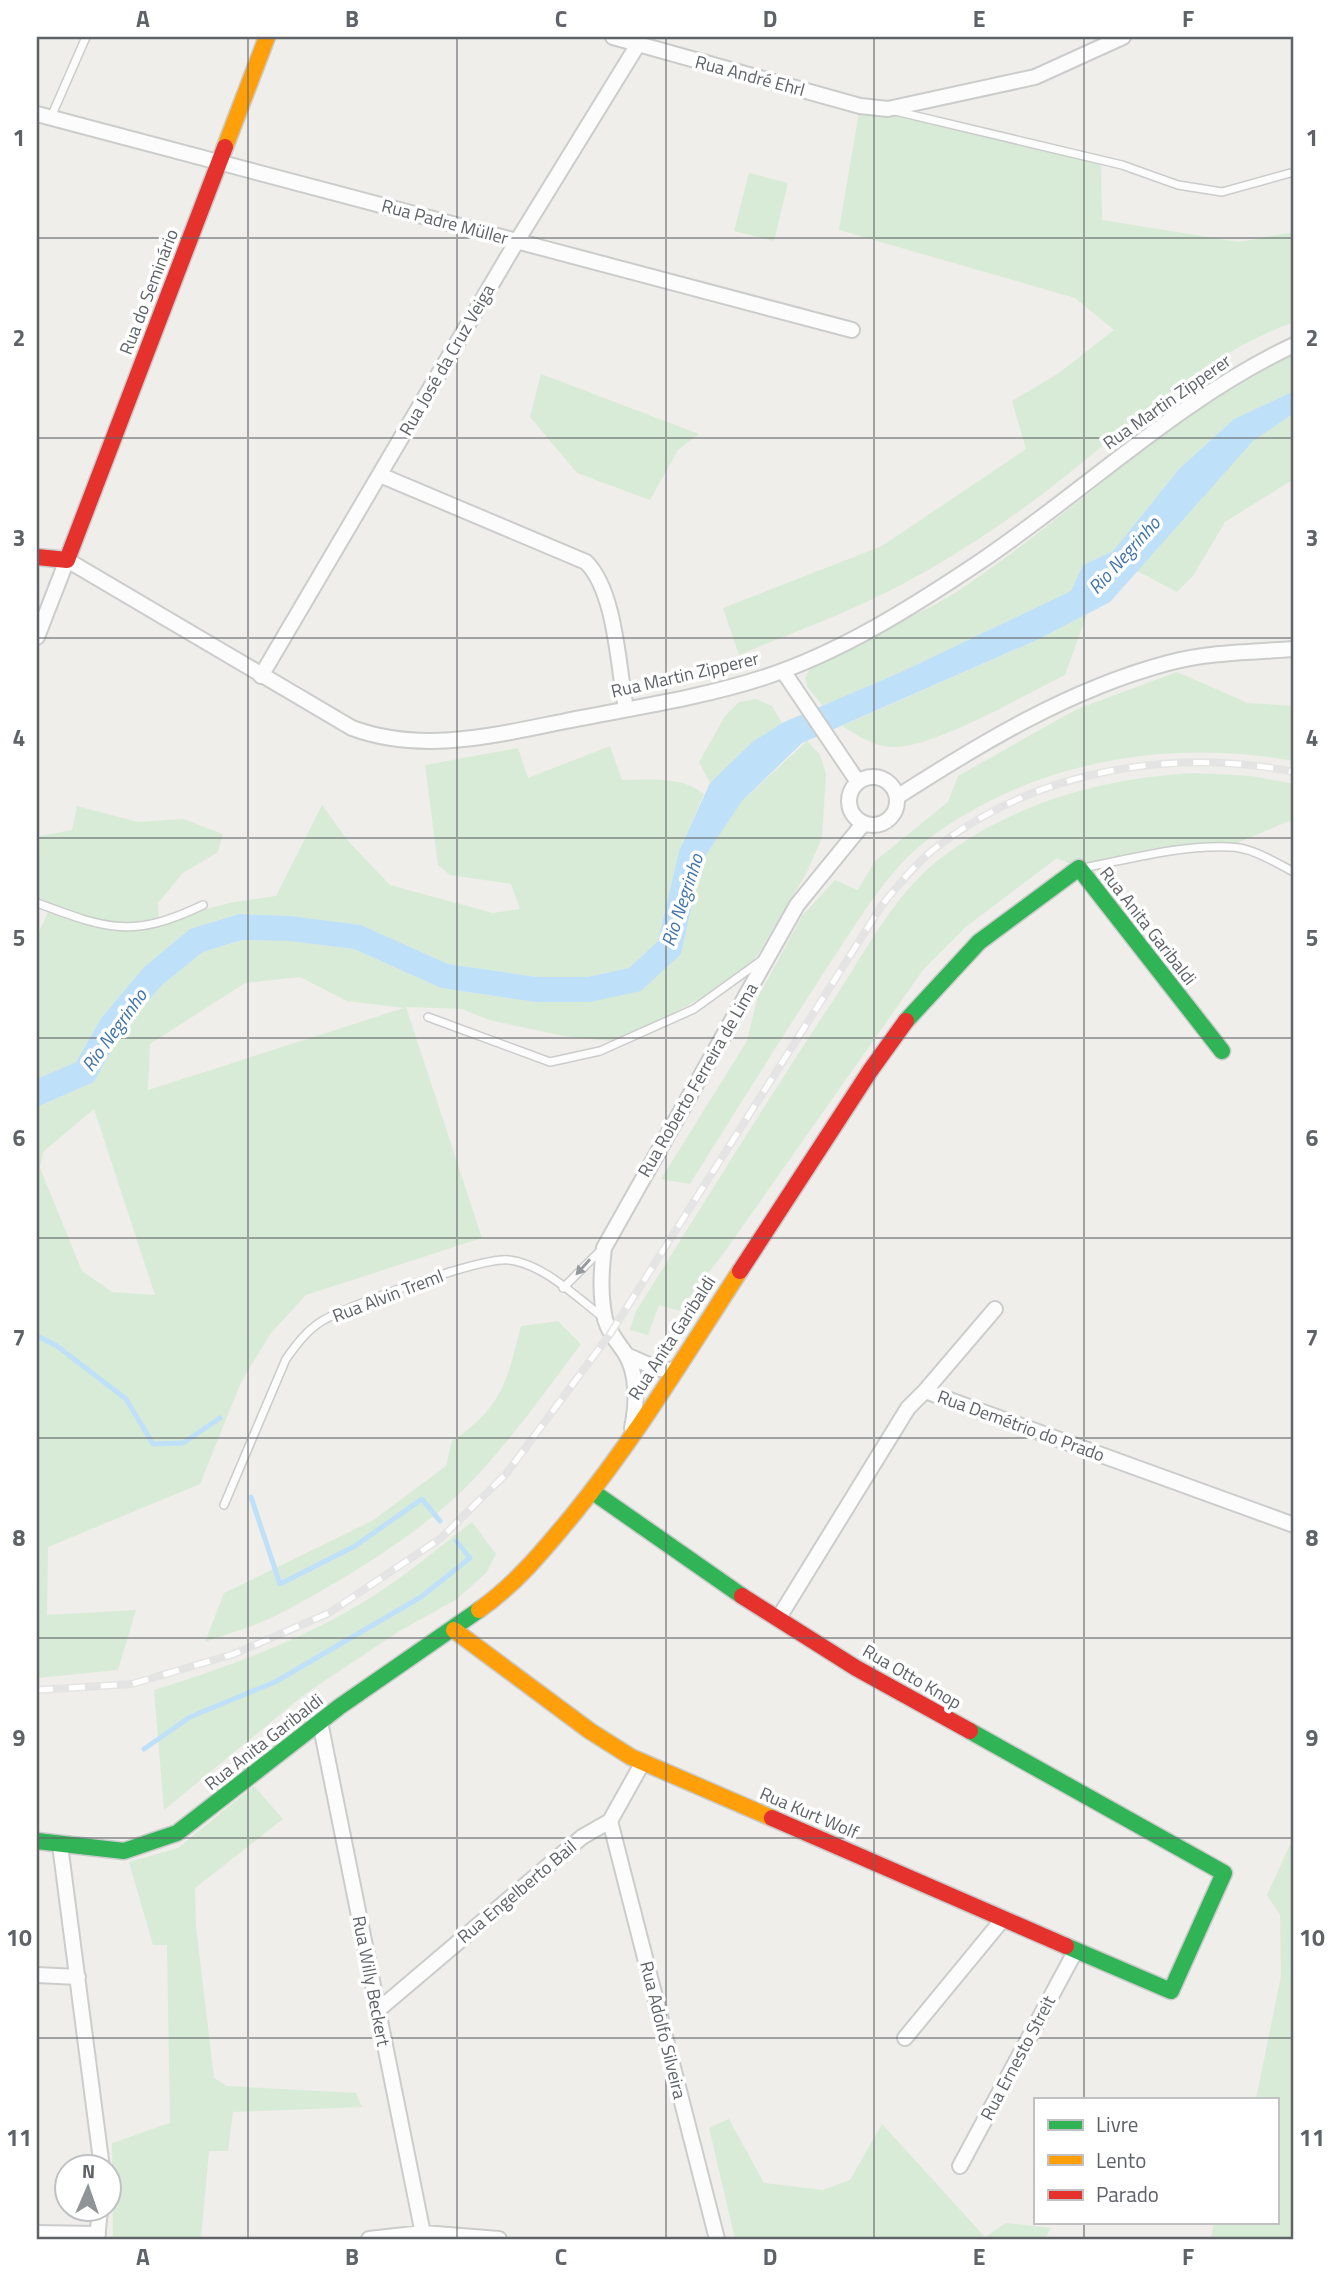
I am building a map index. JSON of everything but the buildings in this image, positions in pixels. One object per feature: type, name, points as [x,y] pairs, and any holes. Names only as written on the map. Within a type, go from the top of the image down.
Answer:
[{"type":"street","name":"Rua do Seminário","points":[[67,560],[267,37]]},
{"type":"street","name":"Rua André Ehrl","points":[[613,37],[637,46],[860,106],[888,109]]},
{"type":"street","points":[[888,109],[1035,77],[1123,37]]},
{"type":"street","name":"Rua José da Cruz Veiga","points":[[261,676],[517,241],[637,46]]},
{"type":"street","name":"Rua Padre Müller","points":[[44,116],[852,330]]},
{"type":"street","name":"Rua Martin Zipperer","points":[[37,557],[67,560],[352,728],[396,740],[481,737],[626,709],[783,671],[931,594],[984,559],[1202,398],[1240,373],[1294,345]]},
{"type":"street","points":[[380,475],[586,562],[595,570],[607,599],[626,709]]},
{"type":"street","points":[[37,637],[67,560]]},
{"type":"street","points":[[897,797],[998,735],[1071,699],[1141,671],[1203,656],[1294,649]]},
{"type":"street","points":[[783,671],[858,782]]},
{"type":"street","points":[[877,777],[894,788],[897,797],[892,817],[874,826],[863,824],[849,809],[848,799],[858,782],[877,777]]},
{"type":"street","name":"Rua Roberto Ferreira de Lima","points":[[629,1440],[636,1411],[635,1382],[626,1354],[610,1334],[605,1318],[601,1277],[604,1248],[797,905],[863,824]]},
{"type":"street","name":"Rua Anita Garibaldi","points":[[37,1841],[110,1852],[164,1840],[192,1824],[320,1721],[503,1594],[529,1568],[593,1492],[676,1370],[870,1071],[911,1015],[979,942],[1079,868],[1222,1051]]},
{"type":"street","points":[[925,1391],[995,1309]]},
{"type":"street","points":[[626,1354],[658,1369],[676,1370]]},
{"type":"street","name":"Rua Demétrio do Prado","points":[[778,1619],[908,1408],[925,1391],[1294,1525]]},
{"type":"street","name":"Rua Otto Knop","points":[[593,1492],[699,1569],[908,1698],[1224,1873],[1171,1991]]},
{"type":"street","name":"Rua Kurt Wolf","points":[[454,1630],[590,1731],[643,1762],[1171,1991]]},
{"type":"street","name":"Rua Willy Beckert","points":[[320,1721],[423,2236]]},
{"type":"street","points":[[610,1821],[643,1762]]},
{"type":"street","name":"Rua Engelberto Bail","points":[[377,2011],[582,1837],[610,1821]]},
{"type":"street","name":"Rua Adolfo Silveira","points":[[610,1821],[717,2239]]},
{"type":"street","points":[[60,1845],[100,2154]]},
{"type":"street","points":[[905,2038],[1003,1919]]},
{"type":"street","name":"Rua Ernesto Streit","points":[[961,2166],[1076,1950]]},
{"type":"street","points":[[37,1975],[78,1977]]},
{"type":"street","points":[[37,2233],[98,2236]]},
{"type":"street","points":[[369,2239],[423,2236],[499,2239]]},
{"type":"lane","points":[[44,116],[86,37]]},
{"type":"lane","points":[[888,109],[1122,164],[1178,185],[1222,192],[1294,172]]},
{"type":"lane","points":[[1079,868],[1153,854],[1230,846],[1258,853],[1294,872]]},
{"type":"lane","points":[[37,903],[96,923],[126,928],[159,923],[203,905]]},
{"type":"lane","points":[[428,1017],[550,1062],[611,1047],[694,1009],[768,956]]},
{"type":"lane","points":[[563,1288],[604,1248]]},
{"type":"lane","name":"Rua Alvin Treml","points":[[224,1505],[286,1359],[301,1339],[322,1321],[481,1262],[509,1260],[531,1266],[605,1318]]},
{"type":"green space","points":[[860,106],[1101,160],[1102,220],[1239,242],[1294,232],[1294,322],[1254,339],[1180,385],[1043,494],[938,564],[857,606],[739,655],[723,608],[882,546],[1026,449],[1012,401],[1059,373],[1114,330],[1075,298],[839,230]]},
{"type":"green space","points":[[749,173],[788,183],[774,241],[734,231]]},
{"type":"green space","points":[[1294,355],[1294,391],[1234,419],[1179,469],[1113,551],[1083,565],[1072,591],[823,706],[808,688],[805,678],[810,668],[961,589],[1206,405]]},
{"type":"green space","points":[[541,374],[699,434],[678,450],[650,500],[577,473],[530,417]]},
{"type":"green space","points":[[1294,413],[1294,479],[1225,522],[1193,576],[1177,592],[1137,571],[1253,440]]},
{"type":"green space","points":[[1087,614],[1065,675],[957,729],[913,744],[888,747],[874,743],[842,726],[1037,640]]},
{"type":"green space","points":[[1177,672],[1248,703],[1294,706],[1294,761],[1198,753],[1150,755],[1102,762],[1056,774],[1011,791],[968,813],[927,840],[899,866],[875,896],[690,1184],[661,1179],[747,1041],[757,999],[802,916],[835,880],[858,890],[875,861],[948,802],[958,776],[1077,709]]},
{"type":"green space","points":[[756,699],[772,706],[782,723],[752,742],[710,783],[699,762],[725,716],[739,702]]},
{"type":"green space","points":[[807,741],[820,755],[826,774],[822,838],[807,872],[747,972],[622,1042],[563,1036],[489,1020],[462,1009],[406,1007],[482,1238],[306,1295],[271,1333],[241,1382],[200,1484],[48,1547],[47,1615],[136,1610],[118,1670],[37,1678],[37,1107],[94,1082],[122,1031],[162,985],[203,952],[243,940],[289,941],[354,949],[441,988],[535,1002],[590,1002],[681,954],[702,861],[742,801]],"holes":[[[300,977],[347,1001],[404,1008],[148,1090],[150,1044],[245,983]],[[94,1109],[155,1295],[112,1292],[82,1271],[40,1168],[43,1152]]]},
{"type":"green space","points":[[610,746],[622,780],[676,782],[686,784],[704,794],[679,851],[658,941],[629,968],[587,977],[537,977],[448,964],[361,925],[291,916],[239,914],[190,929],[144,967],[102,1017],[76,1062],[37,1079],[37,936],[50,908],[37,903],[40,836],[72,830],[77,806],[138,822],[183,819],[223,834],[218,852],[183,873],[158,903],[159,922],[229,903],[276,896],[322,805],[349,842],[390,885],[493,913],[520,909],[511,884],[450,875],[438,865],[425,765],[518,748],[528,778]]},
{"type":"green space","points":[[1193,773],[1252,776],[1294,784],[1294,823],[1289,821],[1230,846],[1153,854],[1079,868],[1057,858],[967,926],[923,970],[726,1250],[679,1311],[659,1305],[648,1335],[630,1330],[636,1311],[761,1111],[872,939],[910,887],[925,872],[969,839],[1029,808],[1093,788]]},
{"type":"green space","points":[[558,1321],[581,1344],[498,1452],[449,1503],[403,1539],[327,1588],[252,1626],[205,1642],[224,1593],[372,1521],[446,1466],[452,1441],[482,1417],[500,1392],[521,1326]]},
{"type":"green space","points":[[472,1522],[496,1554],[487,1572],[457,1599],[401,1630],[305,1694],[164,1810],[154,1690],[262,1652],[315,1629],[393,1583]]},
{"type":"green space","points":[[254,1786],[283,1819],[195,1888],[196,1926],[214,2078],[227,2086],[356,2093],[362,2107],[233,2112],[228,2151],[209,2151],[201,2239],[113,2239],[113,2224],[122,2224],[122,2154],[112,2154],[112,2143],[170,2123],[167,1945],[153,1945],[129,1862],[178,1848]]},
{"type":"green space","points":[[1294,1836],[1294,2239],[1211,2239],[1214,2224],[1278,2224],[1278,2098],[1256,2098],[1281,1976],[1280,1915],[1267,1895]]},
{"type":"green space","points":[[729,2119],[764,2183],[823,2190],[850,2180],[882,2124],[985,2237],[1006,2223],[1051,2228],[1045,2239],[735,2239],[709,2128]]},
{"type":"water","name":"Rio Negrinho","points":[[1294,391],[1294,413],[1253,441],[1110,602],[1037,640],[802,743],[742,801],[702,861],[681,954],[641,991],[590,1002],[535,1002],[441,988],[354,949],[289,941],[242,940],[203,952],[162,985],[122,1031],[94,1082],[37,1107],[37,1079],[76,1062],[102,1017],[144,967],[190,929],[239,914],[291,916],[361,925],[448,964],[537,977],[587,977],[629,968],[658,941],[679,851],[710,783],[752,742],[782,723],[899,673],[1071,591],[1083,565],[1113,551],[1179,469],[1234,419]]},
{"type":"waterway","points":[[37,1336],[57,1346],[126,1399],[153,1444],[183,1443],[220,1418]]},
{"type":"waterway","points":[[251,1497],[280,1584],[355,1546],[422,1499],[440,1521]]},
{"type":"waterway","points":[[144,1749],[190,1717],[275,1682],[421,1597],[470,1558],[456,1541]]},
{"type":"railway","points":[[37,1690],[132,1684],[234,1654],[329,1613],[441,1538],[506,1474],[610,1334],[882,905],[933,850],[972,823],[1014,801],[1059,784],[1105,772],[1152,765],[1200,763],[1248,765],[1294,772]]},
{"type":"traffic: fast","points":[[906,1021],[979,942],[1079,868],[1222,1051]]},
{"type":"traffic: fast","points":[[593,1492],[742,1596]]},
{"type":"traffic: fast","points":[[37,1841],[124,1851],[177,1833],[339,1707],[479,1610]]},
{"type":"traffic: fast","points":[[970,1731],[1224,1873],[1171,1991],[1066,1946]]},
{"type":"traffic: slow","points":[[225,147],[267,37]]},
{"type":"traffic: slow","points":[[479,1610],[528,1566],[595,1487],[659,1396],[740,1271]]},
{"type":"traffic: slow","points":[[454,1630],[590,1731],[631,1757],[772,1818]]},
{"type":"traffic: jam","points":[[37,557],[67,560],[225,147]]},
{"type":"traffic: jam","points":[[740,1271],[870,1071],[906,1021]]},
{"type":"traffic: jam","points":[[742,1596],[856,1668],[970,1731]]},
{"type":"traffic: jam","points":[[772,1818],[1066,1946]]}]
